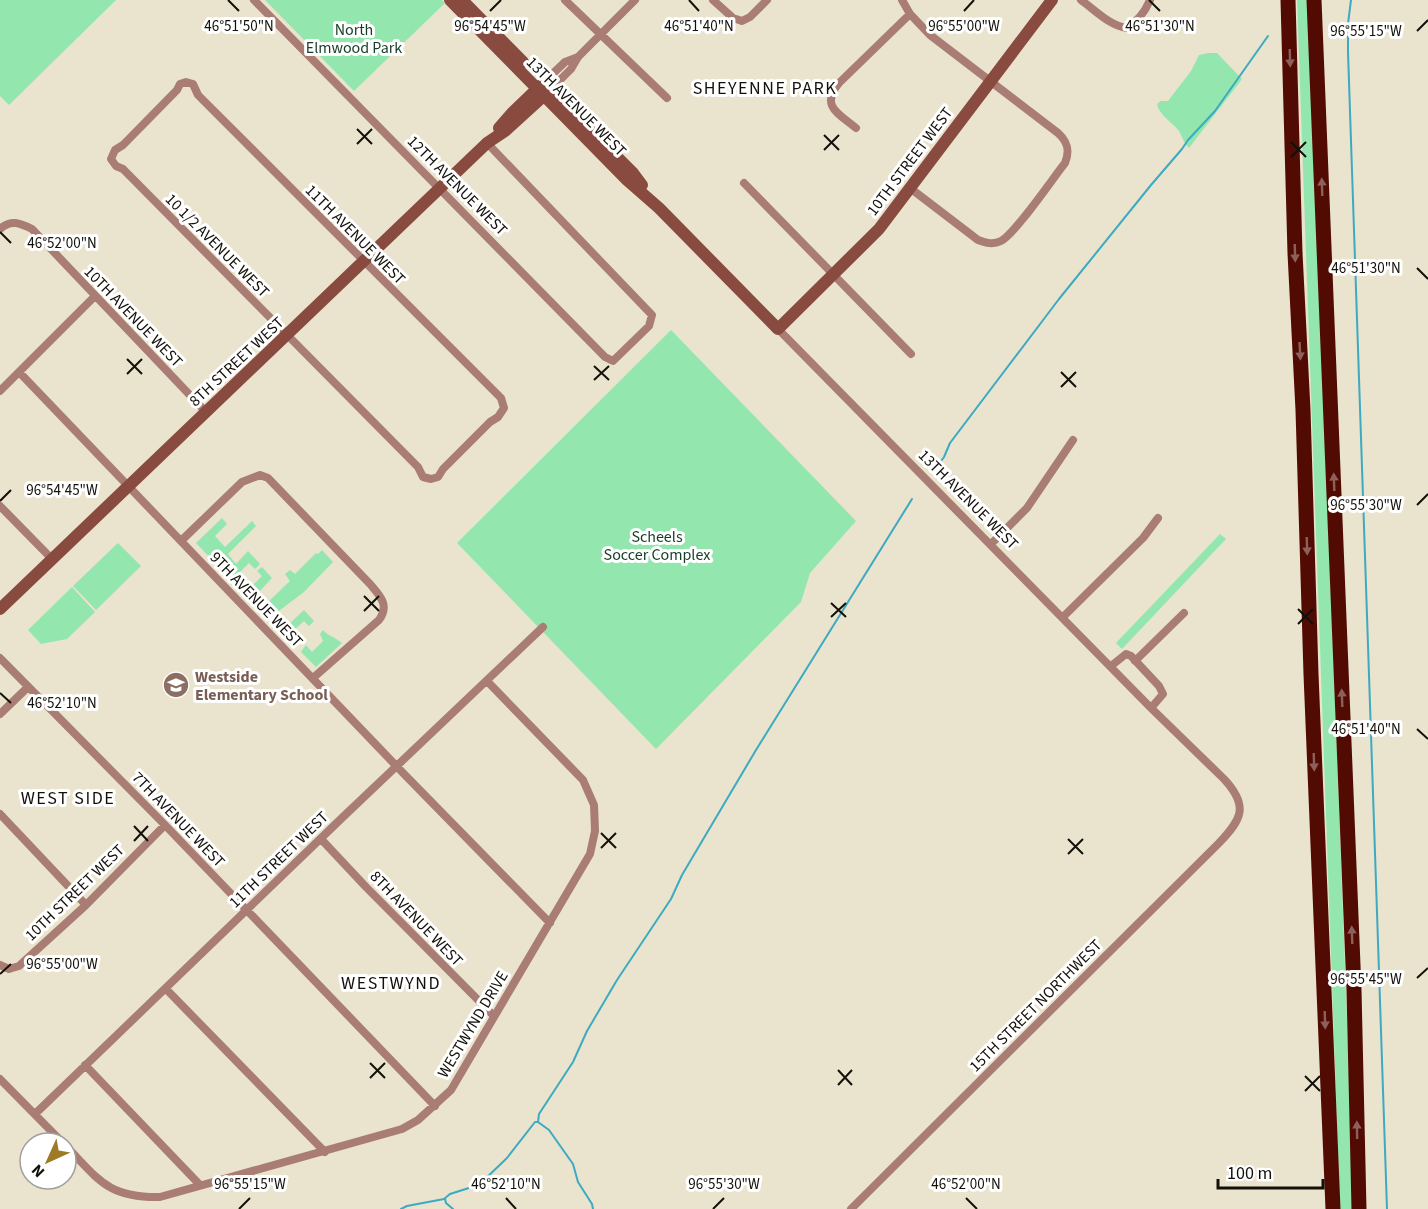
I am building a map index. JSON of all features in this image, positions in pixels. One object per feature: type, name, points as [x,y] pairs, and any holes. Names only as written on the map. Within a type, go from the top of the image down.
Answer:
[{"type":"highway","points":[[1288,0],[1295,253],[1333,1209]]},
{"type":"highway","points":[[1314,0],[1354,990],[1359,1209]]},
{"type":"street","name":"12TH AVENUE WEST","points":[[254,0],[605,357],[613,361],[649,326],[652,315],[491,140]]},
{"type":"street","name":"13TH AVENUE WEST","points":[[450,0],[543,89]]},
{"type":"street","name":"13TH AVENUE WEST","points":[[462,0],[627,180],[659,208],[1233,789],[1241,808],[1238,820]]},
{"type":"street","points":[[565,0],[668,98]]},
{"type":"street","name":"8TH STREET WEST","points":[[0,609],[441,189],[491,140],[500,127],[543,89],[571,69],[578,57],[635,0]]},
{"type":"street","points":[[713,0],[733,18],[742,21],[750,17],[767,0]]},
{"type":"street","points":[[902,0],[910,14],[930,35],[1058,133],[1068,147],[1065,163],[1010,235],[997,243],[978,240],[910,188]]},
{"type":"street","name":"10TH STREET WEST","points":[[777,329],[879,229],[1052,0]]},
{"type":"street","points":[[1081,0],[1119,27],[1127,28],[1135,23],[1150,0]]},
{"type":"street","points":[[856,128],[833,107],[830,96],[839,83],[910,14]]},
{"type":"street","name":"10 1/2 AVENUE WEST","points":[[186,82],[180,84],[177,90],[123,145],[115,150],[111,159],[418,468],[423,477],[431,479]]},
{"type":"street","name":"11TH AVENUE WEST","points":[[186,82],[193,84],[198,95],[501,398],[504,408],[498,417],[490,422],[443,469],[438,477],[431,479]]},
{"type":"street","points":[[744,183],[911,354]]},
{"type":"street","name":"10TH AVENUE WEST","points":[[0,229],[5,224],[17,222],[32,229],[94,297],[206,412]]},
{"type":"street","points":[[0,390],[94,297]]},
{"type":"street","name":"9TH AVENUE WEST","points":[[19,372],[396,766],[550,922]]},
{"type":"street","points":[[991,544],[1027,508],[1073,440]]},
{"type":"street","points":[[182,540],[242,482],[260,475],[268,478],[370,584],[383,600],[384,613],[313,678]]},
{"type":"street","points":[[0,506],[52,559]]},
{"type":"street","points":[[1063,617],[1143,538],[1158,518]]},
{"type":"street","points":[[1135,661],[1184,613]]},
{"type":"street","name":"11TH STREET WEST","points":[[35,1114],[543,627]]},
{"type":"street","points":[[1111,666],[1126,654],[1135,661],[1163,691],[1161,698],[1151,708]]},
{"type":"street","name":"7TH AVENUE WEST","points":[[0,658],[165,825],[435,1106]]},
{"type":"street","name":"WESTWYND DRIVE","points":[[78,1158],[100,1181],[126,1195],[160,1197],[402,1129],[418,1120],[451,1090],[590,855],[595,831],[594,805],[583,780],[487,681]]},
{"type":"street","points":[[0,714],[28,687]]},
{"type":"street","points":[[0,814],[86,905]]},
{"type":"street","name":"15TH STREET NORTHWEST","points":[[850,1209],[1219,843],[1238,820]]},
{"type":"street","name":"10TH STREET WEST","points":[[0,965],[9,969],[19,966],[86,905],[165,825]]},
{"type":"street","name":"8TH AVENUE WEST","points":[[321,839],[494,1016]]},
{"type":"street","points":[[166,989],[325,1152]]},
{"type":"street","points":[[85,1065],[200,1185]]},
{"type":"street","points":[[0,1079],[51,1131]]},
{"type":"green space","points":[[0,0],[116,0],[9,105],[0,96]]},
{"type":"green space","name":"North Elmwood Park","points":[[265,0],[442,0],[445,3],[354,91]]},
{"type":"green space","points":[[1297,0],[1309,0],[1354,1209],[1340,1209]]},
{"type":"green space","points":[[1217,53],[1242,79],[1189,148],[1179,131],[1163,115],[1157,104],[1161,101],[1168,101],[1191,71],[1199,55]]},
{"type":"green space","name":"Scheels Soccer Complex","points":[[671,330],[856,521],[810,573],[801,602],[656,749],[457,543]]},
{"type":"green space","points":[[222,518],[227,524],[215,536],[225,547],[252,521],[256,526],[228,554],[236,564],[248,551],[260,564],[255,569],[249,563],[238,574],[251,587],[262,576],[257,571],[262,567],[272,578],[258,593],[260,598],[256,606],[196,543]]},
{"type":"green space","points":[[1220,534],[1226,539],[1122,649],[1116,643]]},
{"type":"green space","points":[[118,543],[141,566],[96,610],[73,586]]},
{"type":"green space","points":[[322,550],[333,562],[304,592],[276,613],[269,613],[267,617],[260,610],[264,609],[267,603],[290,581],[285,574],[290,570],[295,574]]},
{"type":"green space","points":[[72,587],[95,612],[67,639],[41,644],[28,630]]},
{"type":"green space","points":[[304,610],[314,621],[309,626],[304,621],[293,631],[298,637],[292,642],[272,622],[286,627]]},
{"type":"green space","points":[[323,630],[342,643],[316,667],[301,652],[306,645],[312,652],[323,641],[320,634]]},
{"type":"waterway","points":[[1351,0],[1348,52],[1387,1209]]},
{"type":"waterway","points":[[936,468],[950,443],[1059,299],[1188,140],[1215,111],[1268,36]]},
{"type":"waterway","points":[[401,1209],[444,1199],[450,1194],[483,1181],[507,1158],[535,1122],[538,1122],[539,1114],[573,1062],[587,1031],[617,980],[671,899],[682,875],[756,750],[912,499]]},
{"type":"waterway","points":[[538,1122],[549,1130],[573,1164],[578,1182],[593,1209]]},
{"type":"waterway","points":[[445,1199],[453,1209]]},
{"type":"place","name":"Westside Elementary School","points":[[176,685]]},
{"type":"district","name":"SHEYENNE PARK","points":[[765,88]]},
{"type":"district","name":"WEST SIDE","points":[[68,798]]},
{"type":"district","name":"WESTWYND","points":[[391,983]]}]
